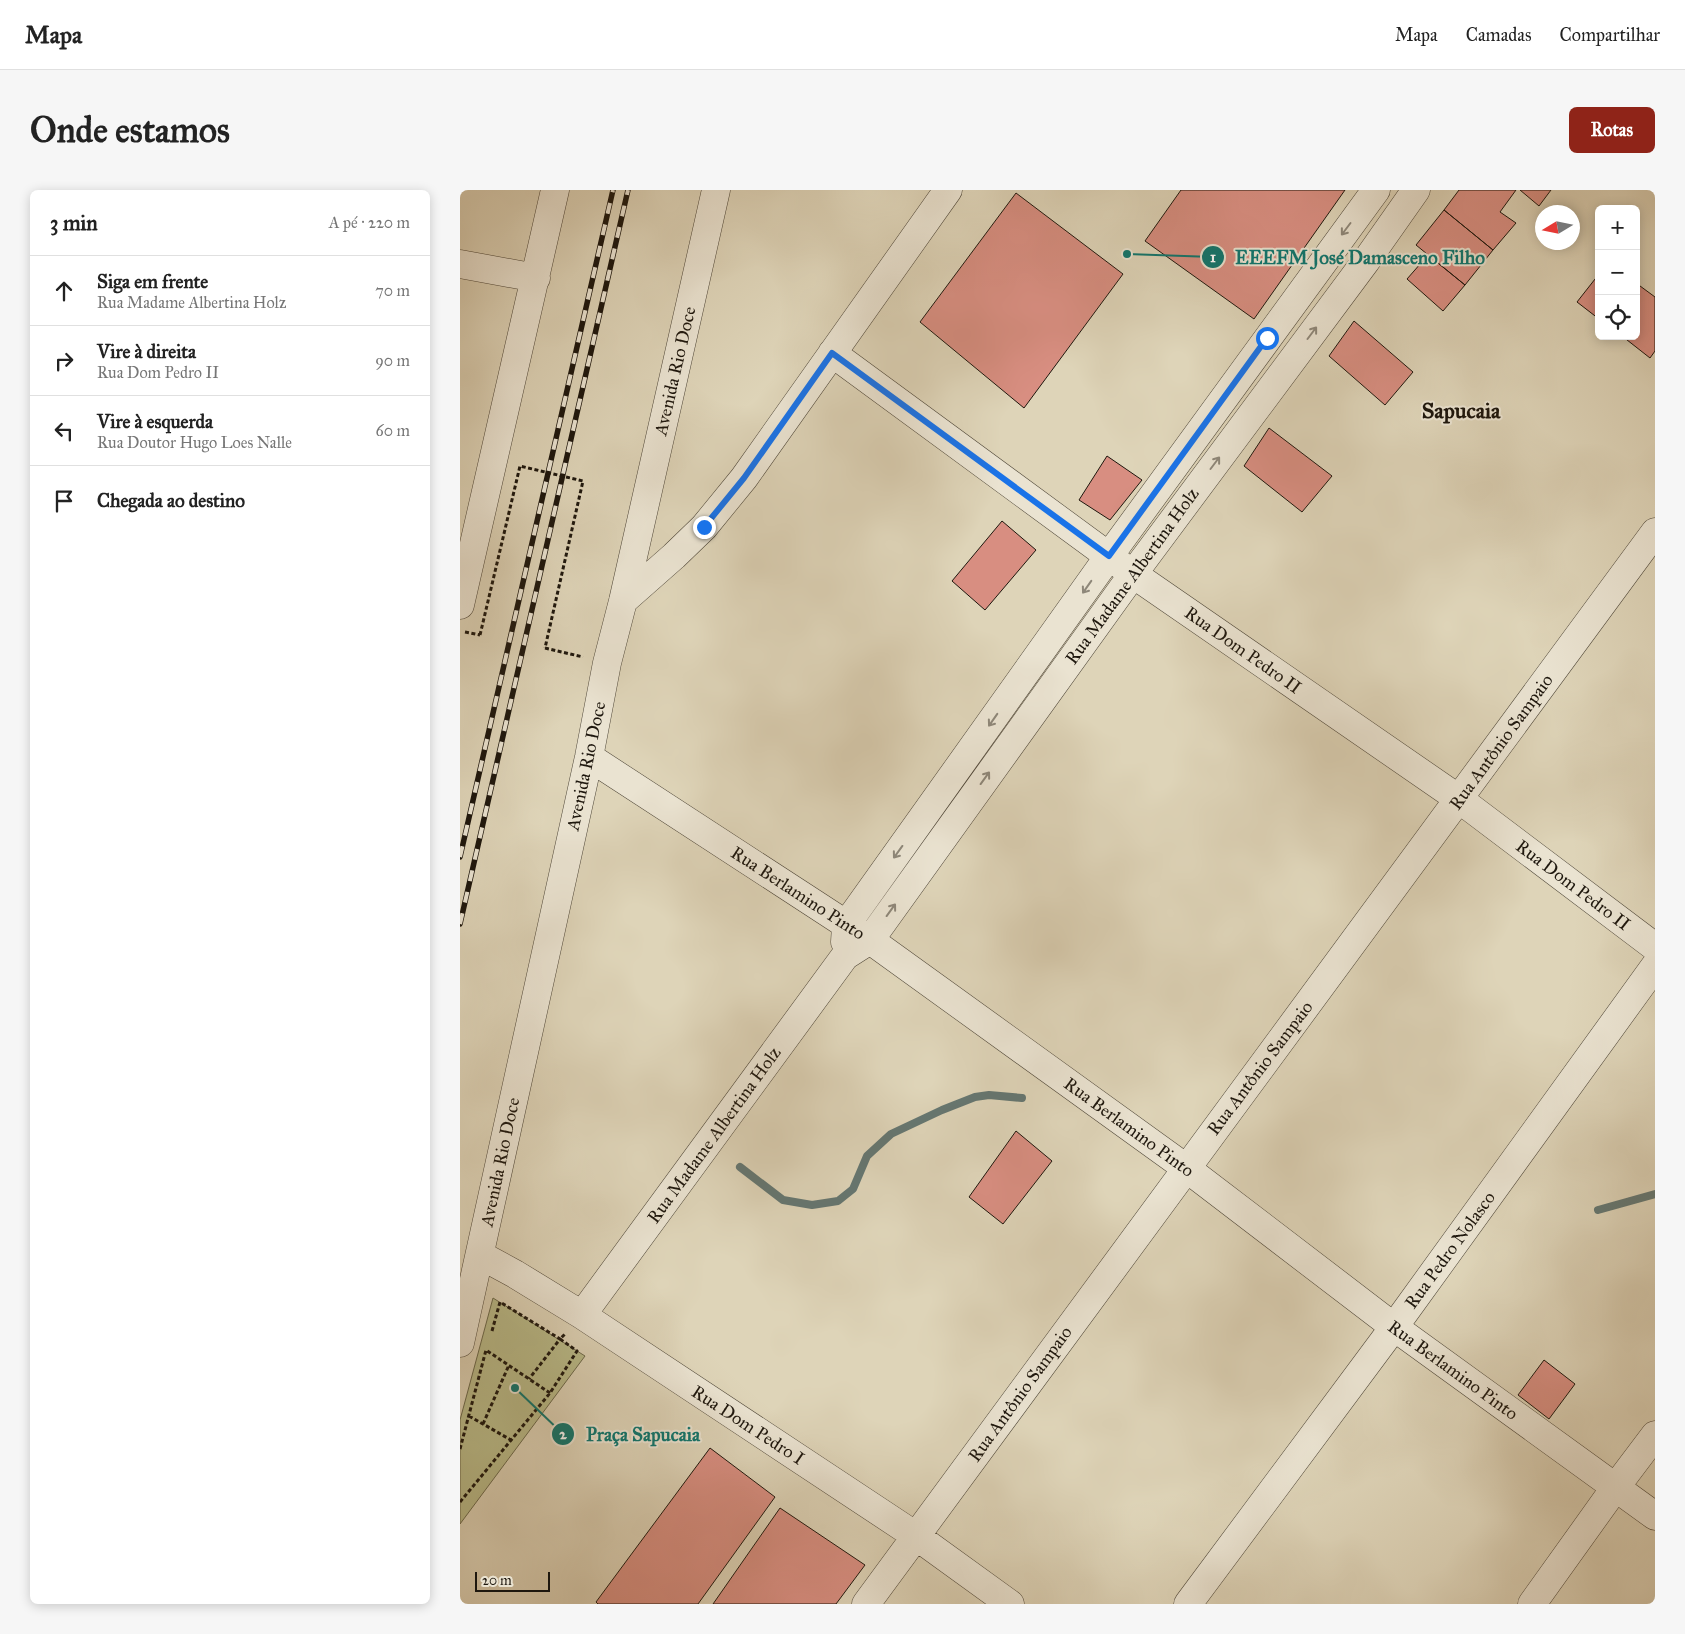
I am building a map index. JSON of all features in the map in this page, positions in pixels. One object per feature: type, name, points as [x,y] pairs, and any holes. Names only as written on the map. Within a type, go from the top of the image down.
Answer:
[{"type":"street","points":[[461,598],[555,190]]},
{"type":"street","name":"Avenida Rio Doce","points":[[460,1344],[589,757],[607,663],[623,601],[716,190]]},
{"type":"street","points":[[623,601],[704,527],[744,478],[948,190]]},
{"type":"street","name":"Rua Madame Albertina Holz","points":[[846,924],[1109,556],[1376,190]]},
{"type":"street","name":"Rua Madame Albertina Holz","points":[[582,1314],[845,956],[870,940],[1133,574],[1366,261],[1416,190]]},
{"type":"street","points":[[460,264],[536,278]]},
{"type":"street","points":[[1267,338],[1293,358]]},
{"type":"street","name":"Rua Dom Pedro II","points":[[832,353],[1133,574],[1459,799],[1655,946]]},
{"type":"street","name":"Rua Antônio Sampaio","points":[[866,1604],[1655,532]]},
{"type":"street","name":"Rua Berlamino Pinto","points":[[589,757],[870,940],[1186,1168],[1394,1327],[1655,1516]]},
{"type":"street","points":[[845,956],[846,924]]},
{"type":"street","name":"Rua Pedro Nolasco","points":[[1188,1604],[1394,1327],[1655,966]]},
{"type":"street","name":"Rua Dom Pedro I","points":[[480,1255],[582,1314],[916,1536],[1010,1604]]},
{"type":"street","points":[[1532,1604],[1655,1435]]},
{"type":"path","points":[[460,630],[480,635],[520,466],[583,481],[545,648],[607,663]]},
{"type":"path","points":[[460,1502],[550,1393],[577,1351],[500,1302],[491,1334]]},
{"type":"path","points":[[529,1379],[560,1340]]},
{"type":"path","points":[[460,1449],[488,1342]]},
{"type":"path","points":[[486,1350],[550,1393]]},
{"type":"path","points":[[483,1424],[509,1365]]},
{"type":"path","points":[[469,1416],[511,1440]]},
{"type":"green space","points":[[493,1298],[585,1356],[460,1524],[460,1420]]},
{"type":"building","points":[[1181,190],[1345,190],[1254,319],[1145,241]]},
{"type":"building","points":[[1459,190],[1516,190],[1500,212],[1516,223],[1493,250],[1444,210]]},
{"type":"building","points":[[1520,190],[1551,190],[1538,205]]},
{"type":"building","points":[[1016,193],[1123,274],[1024,408],[920,322]]},
{"type":"building","points":[[1444,210],[1493,250],[1465,285],[1416,245]]},
{"type":"building","points":[[1428,255],[1465,285],[1443,311],[1407,279]]},
{"type":"building","points":[[1595,279],[1595,316],[1577,302]]},
{"type":"building","points":[[1640,286],[1655,297],[1655,351],[1650,358],[1627,340],[1640,340]]},
{"type":"building","points":[[1354,321],[1413,372],[1385,405],[1329,356]]},
{"type":"building","points":[[1269,428],[1332,476],[1302,512],[1244,466]]},
{"type":"building","points":[[1107,456],[1142,480],[1110,520],[1079,500]]},
{"type":"building","points":[[1002,521],[1036,550],[985,610],[952,581]]},
{"type":"building","points":[[1016,1131],[1052,1161],[1003,1224],[969,1197]]},
{"type":"building","points":[[1544,1360],[1575,1384],[1549,1419],[1518,1395]]},
{"type":"building","points":[[710,1448],[775,1497],[698,1604],[598,1604],[596,1602]]},
{"type":"building","points":[[780,1508],[865,1565],[836,1604],[713,1604]]},
{"type":"waterway","points":[[740,1167],[783,1200],[812,1205],[838,1201],[853,1189],[867,1156],[891,1134],[975,1097],[989,1095],[1022,1098]]},
{"type":"waterway","points":[[1598,1210],[1655,1194]]},
{"type":"railway","points":[[460,857],[613,190]]},
{"type":"railway","points":[[460,924],[628,190]]},
{"type":"place","name":"EEEFM José Damasceno Filho","points":[[1127,254]]},
{"type":"place","name":"Praça Sapucaia","points":[[515,1388]]},
{"type":"district","name":"Sapucaia","points":[[1461,410]]},
{"type":"route","points":[[704,527],[744,478],[832,353],[1109,556],[1267,338]]}]
